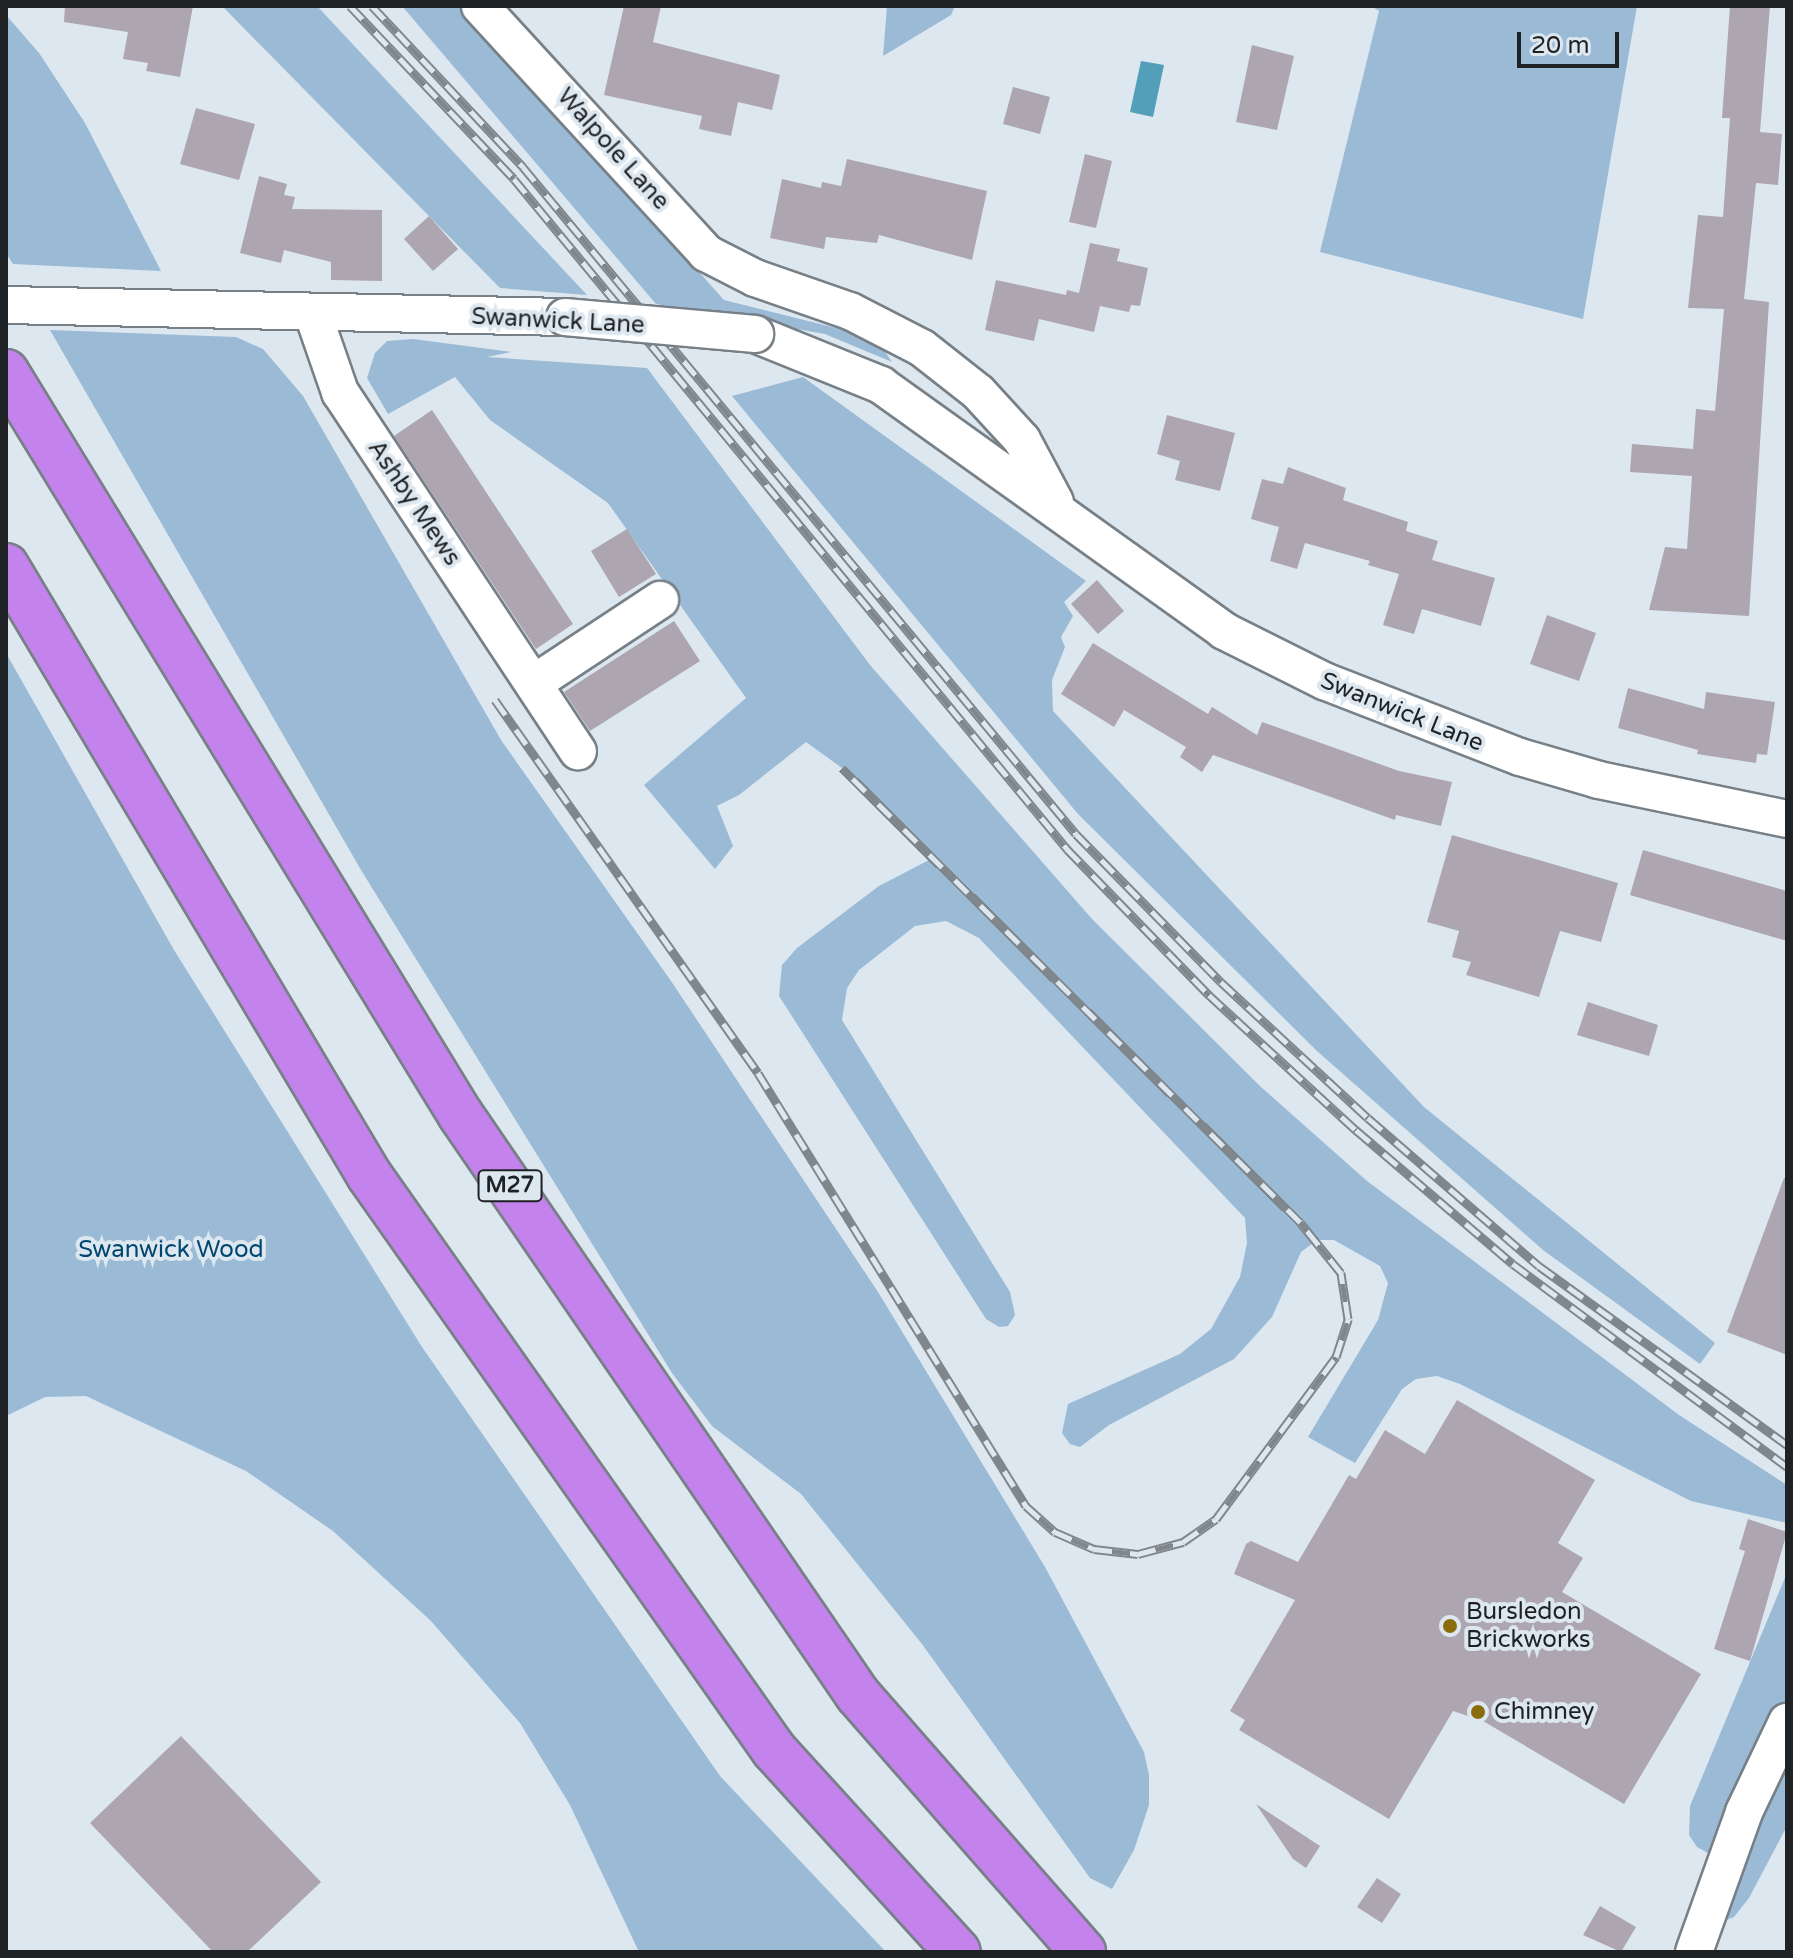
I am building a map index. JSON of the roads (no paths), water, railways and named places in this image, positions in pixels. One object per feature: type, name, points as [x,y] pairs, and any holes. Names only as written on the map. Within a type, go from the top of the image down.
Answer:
[{"type":"highway","name":"M27","points":[[6,372],[469,1127],[858,1695],[1083,1952]]},
{"type":"highway","points":[[6,566],[369,1175],[774,1750],[958,1952]]},
{"type":"street","name":"Walpole Lane","points":[[480,6],[706,253],[755,278]]},
{"type":"street","name":"Swanwick Lane","points":[[755,278],[850,311],[922,348],[978,392],[1022,440],[1059,510]]},
{"type":"street","name":"Swanwick Lane","points":[[6,305],[313,314],[565,317],[755,334],[881,385],[1224,631],[1408,717],[1599,780],[1787,819]]},
{"type":"street","name":"Ashby Mews","points":[[313,314],[340,392],[578,751]]},
{"type":"street","points":[[534,683],[660,600]]},
{"type":"street","points":[[1694,1952],[1744,1812],[1787,1722]]},
{"type":"railway","points":[[350,6],[514,179],[1067,849],[1209,995],[1356,1130],[1513,1264],[1787,1467]]},
{"type":"railway","points":[[372,6],[523,167],[1076,834],[1221,982],[1368,1118],[1539,1266],[1787,1445]]},
{"type":"railway","points":[[495,700],[758,1073],[1026,1506],[1055,1532],[1094,1549],[1138,1554],[1183,1542],[1216,1519],[1336,1357],[1348,1319],[1341,1273],[1300,1222],[842,768]]},
{"type":"place","name":"Bursledon Brickworks","points":[[1450,1626]]},
{"type":"place","name":"Chimney","points":[[1478,1712]]},
{"type":"park label","name":"Swanwick Wood","points":[[171,1250]]}]
